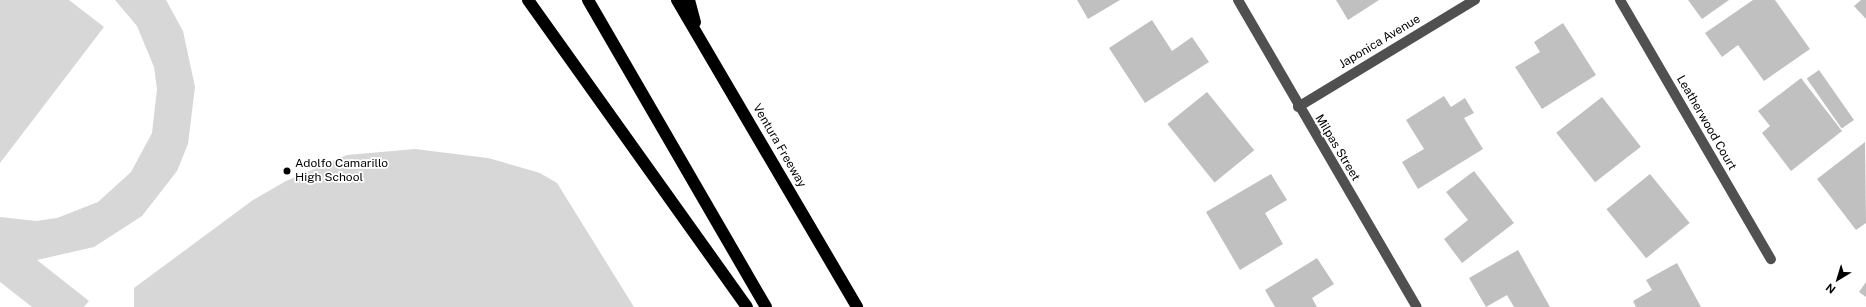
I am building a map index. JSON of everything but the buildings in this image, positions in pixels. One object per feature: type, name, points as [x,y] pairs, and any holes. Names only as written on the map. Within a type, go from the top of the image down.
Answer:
[{"type":"highway","points":[[528,0],[747,307]]},
{"type":"highway","points":[[588,0],[766,307]]},
{"type":"highway","name":"Ventura Freeway","points":[[677,0],[857,307]]},
{"type":"highway","points":[[689,0],[697,33]]},
{"type":"street","name":"Milpas Street","points":[[1238,0],[1298,107],[1417,307]]},
{"type":"street","name":"Japonica Avenue","points":[[1298,107],[1475,0]]},
{"type":"street","name":"Leatherwood Court","points":[[1620,0],[1771,259]]},
{"type":"shaded area","points":[[0,0],[69,0],[104,27],[0,163]]},
{"type":"shaded area","points":[[115,0],[166,0],[183,31],[195,87],[188,144],[177,171],[142,216],[94,247],[37,260],[89,301],[84,307],[32,307],[0,282],[0,217],[36,221],[57,218],[98,202],[131,172],[152,133],[157,89],[154,67],[137,26]]},
{"type":"shaded area","points":[[415,149],[488,158],[540,173],[557,183],[634,307],[134,307],[134,288],[253,200],[286,181],[347,155]]},
{"type":"place","name":"Adolfo Camarillo High School","points":[[287,171]]}]
